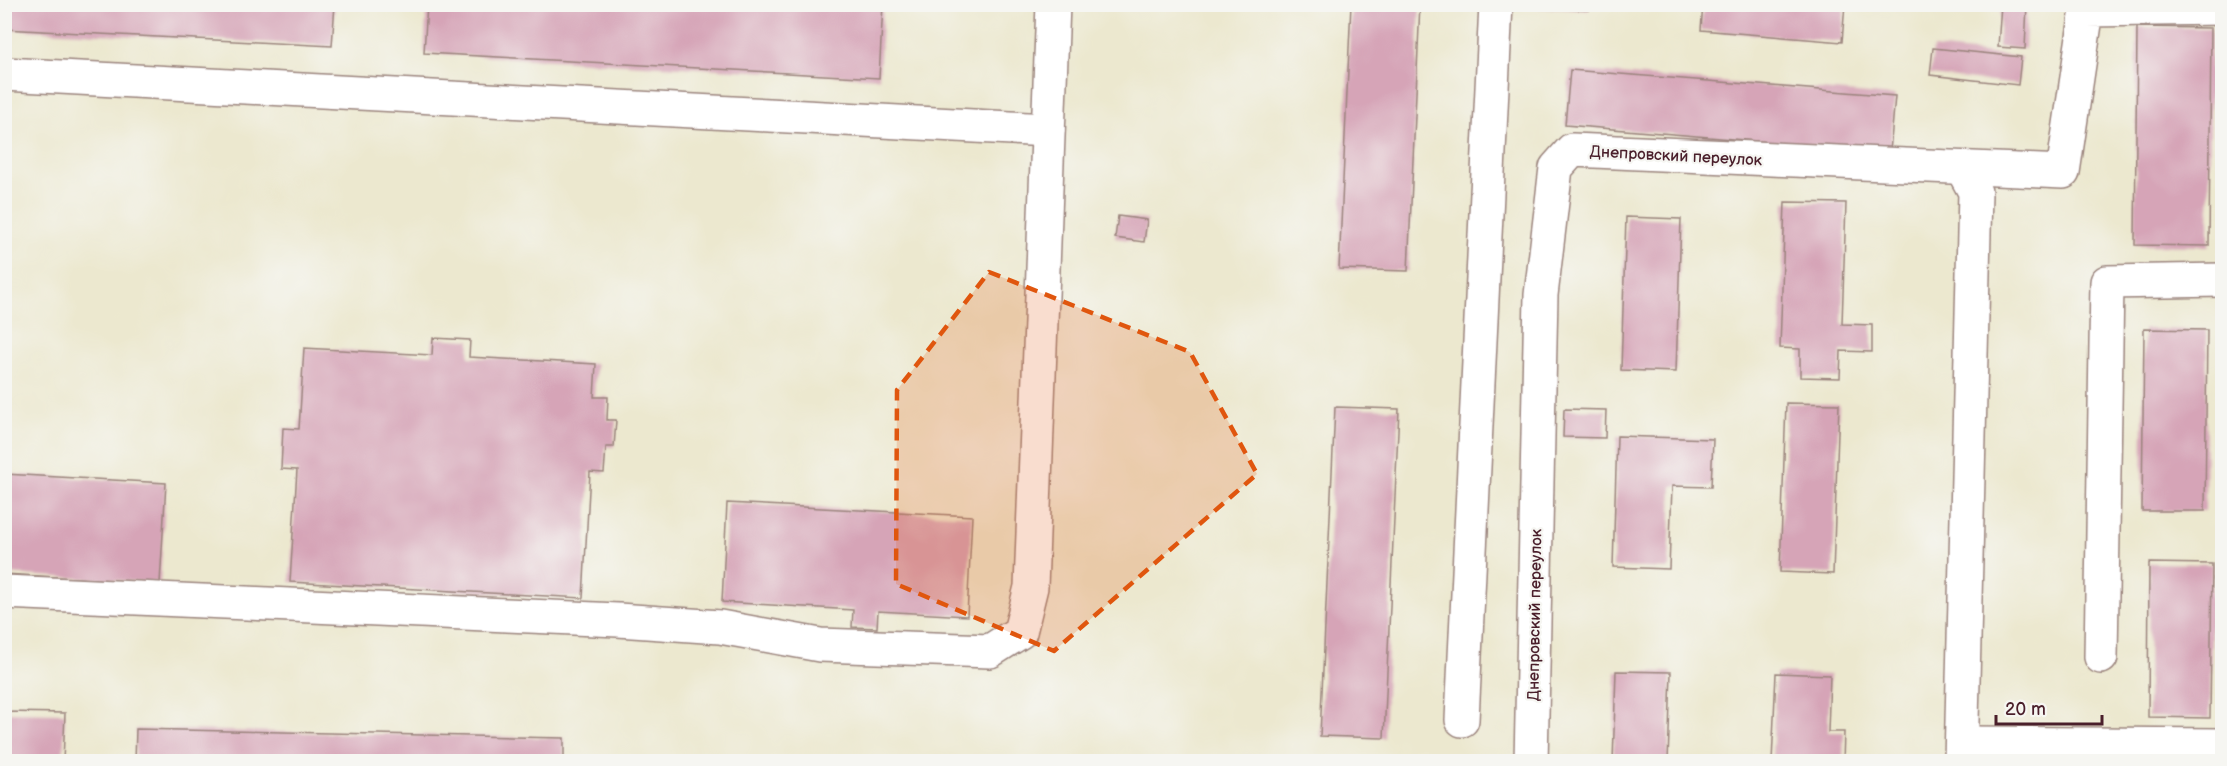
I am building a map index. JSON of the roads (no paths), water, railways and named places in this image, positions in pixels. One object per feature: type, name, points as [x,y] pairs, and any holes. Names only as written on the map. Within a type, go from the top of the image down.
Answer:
[{"type":"street","points":[[4,592],[618,620],[720,627],[820,645],[990,651],[1020,632],[1031,586],[1053,4]]},
{"type":"street","points":[[1462,720],[1496,4]]},
{"type":"street","name":"Днепровский переулок","points":[[1531,762],[1541,295],[1556,168],[1572,150],[2062,172],[2087,10],[2223,8]]},
{"type":"street","points":[[4,74],[1048,130]]},
{"type":"street","points":[[1962,168],[1975,192],[1962,752],[2223,745]]},
{"type":"street","points":[[2101,657],[2107,282],[2223,280]]}]
